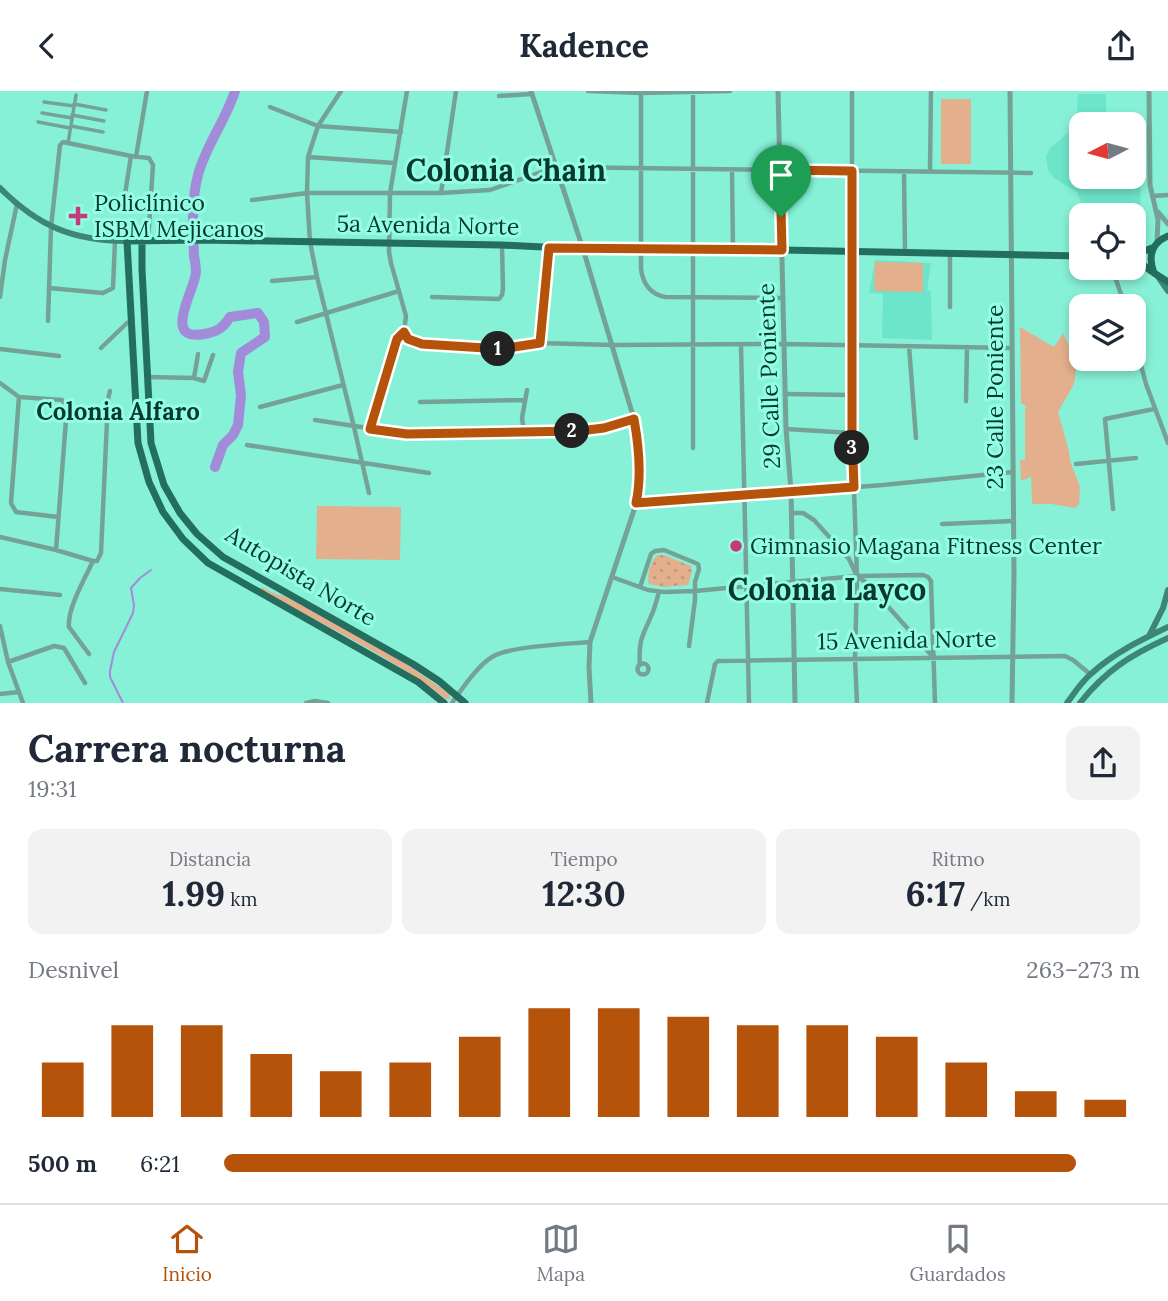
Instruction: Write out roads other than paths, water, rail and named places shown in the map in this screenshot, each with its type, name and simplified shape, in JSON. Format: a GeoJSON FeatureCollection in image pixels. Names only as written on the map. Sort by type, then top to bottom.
{"type":"FeatureCollection","features":[{"type":"Feature","properties":{"kind":"main road","name":"5a Avenida Norte"},"geometry":{"type":"LineString","coordinates":[[0,188],[17,204],[51,227],[83,238],[115,241],[390,243],[583,249],[852,251],[1069,256]]}},
{"type":"Feature","properties":{"kind":"main road"},"geometry":{"type":"LineString","coordinates":[[1146,249],[1168,236]]}},
{"type":"Feature","properties":{"kind":"main road","name":"Autopista Norte"},"geometry":{"type":"LineString","coordinates":[[128,241],[138,443],[149,482],[163,512],[183,539],[208,563],[418,682],[444,702]]}},
{"type":"Feature","properties":{"kind":"main road","name":"Autopista Norte"},"geometry":{"type":"LineString","coordinates":[[145,241],[142,269],[151,443],[164,485],[180,513],[197,534],[223,557],[413,664],[466,702]]}},
{"type":"Feature","properties":{"kind":"main road"},"geometry":{"type":"LineString","coordinates":[[1155,245],[1150,263],[1168,291]]}},
{"type":"Feature","properties":{"kind":"main road"},"geometry":{"type":"LineString","coordinates":[[1146,267],[1168,282]]}},
{"type":"Feature","properties":{"kind":"main road"},"geometry":{"type":"LineString","coordinates":[[236,580],[245,578],[242,568]]}},
{"type":"Feature","properties":{"kind":"main road"},"geometry":{"type":"LineString","coordinates":[[260,592],[256,588],[260,584],[277,592],[284,591]]}},
{"type":"Feature","properties":{"kind":"main road"},"geometry":{"type":"LineString","coordinates":[[1149,636],[1168,594]]}},
{"type":"Feature","properties":{"kind":"main road"},"geometry":{"type":"LineString","coordinates":[[1067,702],[1090,674],[1124,649],[1168,627]]}},
{"type":"Feature","properties":{"kind":"main road"},"geometry":{"type":"LineString","coordinates":[[1080,702],[1101,678],[1133,656],[1168,640]]}},
{"type":"Feature","properties":{"kind":"street"},"geometry":{"type":"LineString","coordinates":[[125,194],[147,91]]}},
{"type":"Feature","properties":{"kind":"street"},"geometry":{"type":"LineString","coordinates":[[341,91],[318,126],[308,157],[310,242],[369,493]]}},
{"type":"Feature","properties":{"kind":"street"},"geometry":{"type":"LineString","coordinates":[[407,91],[390,193],[390,243],[391,263],[403,302],[406,316],[404,332],[408,339],[422,344],[501,349],[540,343],[1012,348]]}},
{"type":"Feature","properties":{"kind":"street"},"geometry":{"type":"LineString","coordinates":[[441,193],[456,91]]}},
{"type":"Feature","properties":{"kind":"street"},"geometry":{"type":"LineString","coordinates":[[588,91],[730,91]]}},
{"type":"Feature","properties":{"kind":"street"},"geometry":{"type":"LineString","coordinates":[[694,91],[694,448]]}},
{"type":"Feature","properties":{"kind":"street","name":"29 Calle Poniente"},"geometry":{"type":"LineString","coordinates":[[778,91],[795,702]]}},
{"type":"Feature","properties":{"kind":"street"},"geometry":{"type":"LineString","coordinates":[[852,91],[852,433],[857,576],[856,702]]}},
{"type":"Feature","properties":{"kind":"street"},"geometry":{"type":"LineString","coordinates":[[930,91],[930,171]]}},
{"type":"Feature","properties":{"kind":"street","name":"23 Calle Poniente"},"geometry":{"type":"LineString","coordinates":[[1010,91],[1013,702]]}},
{"type":"Feature","properties":{"kind":"street"},"geometry":{"type":"LineString","coordinates":[[1149,91],[1150,185],[1159,231],[1155,245]]}},
{"type":"Feature","properties":{"kind":"street"},"geometry":{"type":"LineString","coordinates":[[499,96],[531,92],[583,249],[639,443],[636,503],[590,642],[591,702]]}},
{"type":"Feature","properties":{"kind":"street"},"geometry":{"type":"LineString","coordinates":[[641,92],[641,250],[643,279],[652,292],[662,296],[783,297]]}},
{"type":"Feature","properties":{"kind":"street"},"geometry":{"type":"LineString","coordinates":[[68,143],[76,95]]}},
{"type":"Feature","properties":{"kind":"street"},"geometry":{"type":"LineString","coordinates":[[44,102],[106,110]]}},
{"type":"Feature","properties":{"kind":"street"},"geometry":{"type":"LineString","coordinates":[[270,107],[318,126],[401,132]]}},
{"type":"Feature","properties":{"kind":"street"},"geometry":{"type":"LineString","coordinates":[[42,113],[104,121]]}},
{"type":"Feature","properties":{"kind":"street"},"geometry":{"type":"LineString","coordinates":[[38,122],[103,132]]}},
{"type":"Feature","properties":{"kind":"street"},"geometry":{"type":"LineString","coordinates":[[48,321],[51,227],[58,148],[63,142],[149,158],[153,165],[145,241]]}},
{"type":"Feature","properties":{"kind":"street"},"geometry":{"type":"LineString","coordinates":[[308,157],[394,163]]}},
{"type":"Feature","properties":{"kind":"street"},"geometry":{"type":"LineString","coordinates":[[252,200],[307,193],[441,193],[490,190],[556,167],[1031,173]]}},
{"type":"Feature","properties":{"kind":"street"},"geometry":{"type":"LineString","coordinates":[[732,170],[733,250]]}},
{"type":"Feature","properties":{"kind":"street"},"geometry":{"type":"LineString","coordinates":[[904,172],[905,252]]}},
{"type":"Feature","properties":{"kind":"street"},"geometry":{"type":"LineString","coordinates":[[1152,196],[1168,195]]}},
{"type":"Feature","properties":{"kind":"street"},"geometry":{"type":"LineString","coordinates":[[0,297],[3,259],[17,204]]}},
{"type":"Feature","properties":{"kind":"street"},"geometry":{"type":"LineString","coordinates":[[1156,210],[1168,224]]}},
{"type":"Feature","properties":{"kind":"street"},"geometry":{"type":"LineString","coordinates":[[49,288],[109,292],[113,288],[115,241]]}},
{"type":"Feature","properties":{"kind":"street"},"geometry":{"type":"LineString","coordinates":[[432,297],[499,299],[503,289],[502,245]]}},
{"type":"Feature","properties":{"kind":"street"},"geometry":{"type":"LineString","coordinates":[[540,343],[549,248]]}},
{"type":"Feature","properties":{"kind":"street"},"geometry":{"type":"LineString","coordinates":[[950,253],[950,307]]}},
{"type":"Feature","properties":{"kind":"street"},"geometry":{"type":"LineString","coordinates":[[272,281],[317,277]]}},
{"type":"Feature","properties":{"kind":"street"},"geometry":{"type":"LineString","coordinates":[[297,322],[398,291]]}},
{"type":"Feature","properties":{"kind":"street"},"geometry":{"type":"LineString","coordinates":[[101,348],[127,323],[131,323]]}},
{"type":"Feature","properties":{"kind":"street"},"geometry":{"type":"LineString","coordinates":[[370,429],[397,339],[404,332]]}},
{"type":"Feature","properties":{"kind":"street"},"geometry":{"type":"LineString","coordinates":[[741,345],[749,702]]}},
{"type":"Feature","properties":{"kind":"street"},"geometry":{"type":"LineString","coordinates":[[909,346],[916,438]]}},
{"type":"Feature","properties":{"kind":"street"},"geometry":{"type":"LineString","coordinates":[[966,401],[967,347]]}},
{"type":"Feature","properties":{"kind":"street"},"geometry":{"type":"LineString","coordinates":[[0,349],[59,356]]}},
{"type":"Feature","properties":{"kind":"street"},"geometry":{"type":"LineString","coordinates":[[194,377],[198,354]]}},
{"type":"Feature","properties":{"kind":"street"},"geometry":{"type":"LineString","coordinates":[[148,377],[194,377],[204,381],[213,355]]}},
{"type":"Feature","properties":{"kind":"street"},"geometry":{"type":"LineString","coordinates":[[1143,371],[1154,409],[1168,443]]}},
{"type":"Feature","properties":{"kind":"street"},"geometry":{"type":"LineString","coordinates":[[0,383],[19,397],[62,400],[67,407],[56,550]]}},
{"type":"Feature","properties":{"kind":"street"},"geometry":{"type":"LineString","coordinates":[[260,407],[343,385]]}},
{"type":"Feature","properties":{"kind":"street"},"geometry":{"type":"LineString","coordinates":[[524,432],[522,418],[527,390]]}},
{"type":"Feature","properties":{"kind":"street"},"geometry":{"type":"LineString","coordinates":[[0,537],[97,561],[101,553],[110,391]]}},
{"type":"Feature","properties":{"kind":"street"},"geometry":{"type":"LineString","coordinates":[[785,394],[852,395]]}},
{"type":"Feature","properties":{"kind":"street"},"geometry":{"type":"LineString","coordinates":[[19,397],[11,503],[16,512],[58,517]]}},
{"type":"Feature","properties":{"kind":"street"},"geometry":{"type":"LineString","coordinates":[[420,402],[525,400]]}},
{"type":"Feature","properties":{"kind":"street"},"geometry":{"type":"LineString","coordinates":[[1113,509],[1105,419],[1154,409]]}},
{"type":"Feature","properties":{"kind":"street"},"geometry":{"type":"LineString","coordinates":[[315,420],[407,434],[587,430],[634,419]]}},
{"type":"Feature","properties":{"kind":"street"},"geometry":{"type":"LineString","coordinates":[[786,429],[852,433]]}},
{"type":"Feature","properties":{"kind":"street"},"geometry":{"type":"LineString","coordinates":[[247,445],[429,473]]}},
{"type":"Feature","properties":{"kind":"street"},"geometry":{"type":"LineString","coordinates":[[1076,464],[1136,458]]}},
{"type":"Feature","properties":{"kind":"street"},"geometry":{"type":"LineString","coordinates":[[636,503],[1013,472]]}},
{"type":"Feature","properties":{"kind":"street"},"geometry":{"type":"LineString","coordinates":[[791,513],[803,513],[814,520],[849,559],[857,576],[868,584],[934,658]]}},
{"type":"Feature","properties":{"kind":"street"},"geometry":{"type":"LineString","coordinates":[[942,524],[1013,521]]}},
{"type":"Feature","properties":{"kind":"street"},"geometry":{"type":"LineString","coordinates":[[640,587],[652,553],[661,550],[698,564],[689,646]]}},
{"type":"Feature","properties":{"kind":"street"},"geometry":{"type":"LineString","coordinates":[[89,654],[68,623],[72,607],[93,561]]}},
{"type":"Feature","properties":{"kind":"street"},"geometry":{"type":"LineString","coordinates":[[612,577],[659,592],[857,576],[923,575],[931,581],[935,702]]}},
{"type":"Feature","properties":{"kind":"street"},"geometry":{"type":"LineString","coordinates":[[0,589],[60,595]]}},
{"type":"Feature","properties":{"kind":"street"},"geometry":{"type":"LineString","coordinates":[[640,665],[641,637],[652,616],[659,592]]}},
{"type":"Feature","properties":{"kind":"street"},"geometry":{"type":"LineString","coordinates":[[0,626],[8,662],[23,702]]}},
{"type":"Feature","properties":{"kind":"street"},"geometry":{"type":"LineString","coordinates":[[452,702],[484,664],[497,654],[590,642]]}},
{"type":"Feature","properties":{"kind":"street"},"geometry":{"type":"LineString","coordinates":[[8,662],[54,646],[64,648],[85,683]]}},
{"type":"Feature","properties":{"kind":"street","name":"15 Avenida Norte"},"geometry":{"type":"LineString","coordinates":[[707,702],[715,664],[718,661],[1065,656],[1090,674]]}},
{"type":"Feature","properties":{"kind":"street"},"geometry":{"type":"LineString","coordinates":[[0,694],[19,692]]}},
{"type":"Feature","properties":{"kind":"street"},"geometry":{"type":"LineString","coordinates":[[306,702],[328,702]]}},
{"type":"Feature","properties":{"kind":"waterway"},"geometry":{"type":"LineString","coordinates":[[215,467],[223,445],[238,425],[241,395],[238,372],[241,353],[265,337],[264,322],[258,313],[230,317],[219,329],[204,334],[191,334],[184,330],[182,323],[196,272],[193,215],[198,175],[235,91]]}},
{"type":"Feature","properties":{"kind":"waterway"},"geometry":{"type":"LineString","coordinates":[[123,703],[110,677],[110,671],[114,652],[133,613],[131,588],[151,570]]}},
{"type":"Feature","properties":{"kind":"place","name":"Policlínico ISBM Mejicanos"},"geometry":{"type":"Point","coordinates":[78,216]}},
{"type":"Feature","properties":{"kind":"place","name":"Gimnasio Magana Fitness Center"},"geometry":{"type":"Point","coordinates":[736,546]}},
{"type":"Feature","properties":{"kind":"district","name":"Colonia Chain"},"geometry":{"type":"Point","coordinates":[506,171]}},
{"type":"Feature","properties":{"kind":"district","name":"Colonia Alfaro"},"geometry":{"type":"Point","coordinates":[118,412]}},
{"type":"Feature","properties":{"kind":"district","name":"Colonia Layco"},"geometry":{"type":"Point","coordinates":[827,590]}}]}
